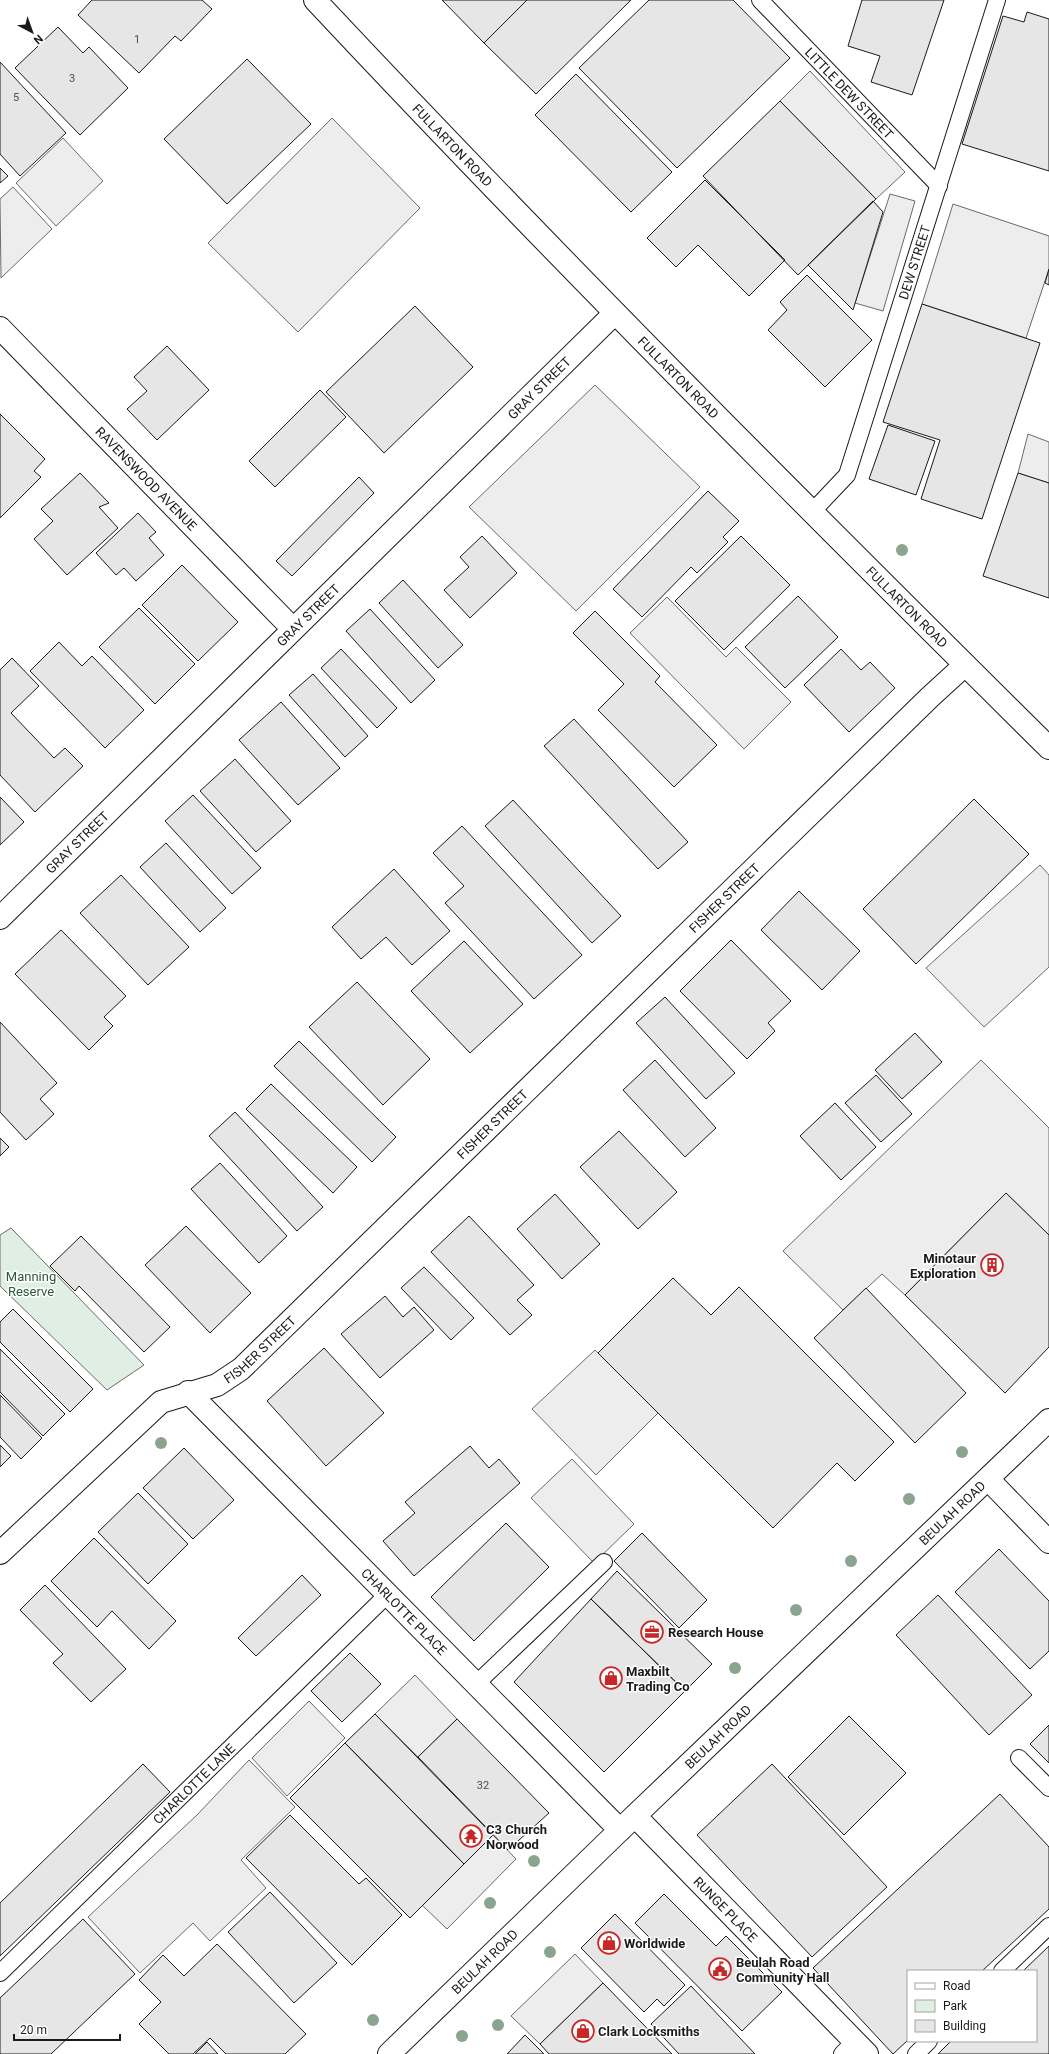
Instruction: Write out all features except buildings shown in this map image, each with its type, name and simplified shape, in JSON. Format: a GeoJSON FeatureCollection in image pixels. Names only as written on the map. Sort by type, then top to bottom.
{"type":"FeatureCollection","features":[{"type":"Feature","properties":{"kind":"street","name":"FULLARTON ROAD"},"geometry":{"type":"LineString","coordinates":[[315,0],[455,149],[615,313],[1049,748]]}},
{"type":"Feature","properties":{"kind":"street","name":"GRAY STREET"},"geometry":{"type":"LineString","coordinates":[[0,918],[615,313]]}},
{"type":"Feature","properties":{"kind":"street","name":"RAVENSWOOD AVENUE"},"geometry":{"type":"LineString","coordinates":[[0,328],[293,629]]}},
{"type":"Feature","properties":{"kind":"street","name":"FISHER STREET"},"geometry":{"type":"LineString","coordinates":[[0,1553],[161,1402],[188,1392],[217,1385],[241,1369],[930,697],[965,665]]}},
{"type":"Feature","properties":{"kind":"street","name":"CHARLOTTE PLACE"},"geometry":{"type":"LineString","coordinates":[[188,1392],[476,1684],[628,1823]]}},
{"type":"Feature","properties":{"kind":"street","name":"BEULAH ROAD"},"geometry":{"type":"LineString","coordinates":[[389,2054],[1049,1420]]}},
{"type":"Feature","properties":{"kind":"street"},"geometry":{"type":"LineString","coordinates":[[988,1479],[1049,1542]]}},
{"type":"Feature","properties":{"kind":"street","name":"RUNGE PLACE"},"geometry":{"type":"LineString","coordinates":[[628,1823],[854,2050]]}},
{"type":"Feature","properties":{"kind":"lane","name":"LITTLE DEW STREET"},"geometry":{"type":"LineString","coordinates":[[760,0],[939,186]]}},
{"type":"Feature","properties":{"kind":"lane","name":"DEW STREET"},"geometry":{"type":"LineString","coordinates":[[812,512],[847,475],[997,0]]}},
{"type":"Feature","properties":{"kind":"lane"},"geometry":{"type":"LineString","coordinates":[[476,1684],[604,1562]]}},
{"type":"Feature","properties":{"kind":"lane","name":"CHARLOTTE LANE"},"geometry":{"type":"LineString","coordinates":[[0,1973],[387,1595]]}},
{"type":"Feature","properties":{"kind":"lane"},"geometry":{"type":"LineString","coordinates":[[1020,1758],[1049,1788]]}},
{"type":"Feature","properties":{"kind":"lane"},"geometry":{"type":"LineString","coordinates":[[1003,1970],[1049,1926]]}},
{"type":"Feature","properties":{"kind":"lane"},"geometry":{"type":"LineString","coordinates":[[916,2054],[928,2042]]}},
{"type":"Feature","properties":{"kind":"green space","name":"Manning Reserve"},"geometry":{"type":"Polygon","coordinates":[[[11,1228],[144,1365],[107,1390],[0,1286],[0,1235],[11,1228]]]}},
{"type":"Feature","properties":{"kind":"shaded area"},"geometry":{"type":"Polygon","coordinates":[[[810,71],[905,172],[876,199],[780,101],[810,71]]]}},
{"type":"Feature","properties":{"kind":"shaded area"},"geometry":{"type":"Polygon","coordinates":[[[332,118],[420,208],[298,332],[208,243],[332,118]]]}},
{"type":"Feature","properties":{"kind":"shaded area"},"geometry":{"type":"Polygon","coordinates":[[[63,138],[103,181],[56,226],[16,183],[63,138]]]}},
{"type":"Feature","properties":{"kind":"shaded area"},"geometry":{"type":"Polygon","coordinates":[[[13,187],[52,229],[1,278],[0,199],[13,187]]]}},
{"type":"Feature","properties":{"kind":"shaded area"},"geometry":{"type":"Polygon","coordinates":[[[890,194],[915,201],[883,311],[855,303],[890,194]]]}},
{"type":"Feature","properties":{"kind":"shaded area"},"geometry":{"type":"Polygon","coordinates":[[[953,204],[1049,236],[1049,269],[1026,338],[922,304],[953,204]]]}},
{"type":"Feature","properties":{"kind":"shaded area"},"geometry":{"type":"Polygon","coordinates":[[[595,385],[700,487],[576,611],[469,507],[595,385]]]}},
{"type":"Feature","properties":{"kind":"shaded area"},"geometry":{"type":"Polygon","coordinates":[[[1028,434],[1049,442],[1049,483],[1018,473],[1028,434]]]}},
{"type":"Feature","properties":{"kind":"shaded area"},"geometry":{"type":"Polygon","coordinates":[[[667,597],[726,657],[736,647],[791,702],[744,749],[630,633],[667,597]]]}},
{"type":"Feature","properties":{"kind":"shaded area"},"geometry":{"type":"Polygon","coordinates":[[[1040,865],[1049,875],[1049,967],[984,1027],[926,968],[1040,865]]]}},
{"type":"Feature","properties":{"kind":"shaded area"},"geometry":{"type":"Polygon","coordinates":[[[981,1060],[1049,1128],[1049,1235],[1006,1193],[905,1295],[882,1274],[843,1310],[783,1251],[981,1060]]]}},
{"type":"Feature","properties":{"kind":"shaded area"},"geometry":{"type":"Polygon","coordinates":[[[595,1350],[658,1413],[596,1475],[532,1409],[595,1350]]]}},
{"type":"Feature","properties":{"kind":"shaded area"},"geometry":{"type":"Polygon","coordinates":[[[572,1459],[634,1524],[594,1563],[531,1498],[572,1459]]]}},
{"type":"Feature","properties":{"kind":"shaded area"},"geometry":{"type":"Polygon","coordinates":[[[415,1675],[457,1719],[418,1757],[375,1714],[415,1675]]]}},
{"type":"Feature","properties":{"kind":"shaded area"},"geometry":{"type":"Polygon","coordinates":[[[309,1701],[345,1738],[287,1796],[252,1758],[309,1701]]]}},
{"type":"Feature","properties":{"kind":"shaded area"},"geometry":{"type":"Polygon","coordinates":[[[249,1760],[295,1807],[241,1860],[266,1888],[210,1941],[193,1923],[140,1973],[88,1917],[197,1815],[249,1760]]]}},
{"type":"Feature","properties":{"kind":"shaded area"},"geometry":{"type":"Polygon","coordinates":[[[493,1835],[516,1859],[447,1929],[422,1905],[493,1835]]]}},
{"type":"Feature","properties":{"kind":"shaded area"},"geometry":{"type":"Polygon","coordinates":[[[575,1954],[603,1983],[540,2044],[511,2016],[575,1954]]]}},
{"type":"Feature","properties":{"kind":"place","name":"Minotaur Exploration"},"geometry":{"type":"Point","coordinates":[992,1265]}},
{"type":"Feature","properties":{"kind":"place","name":"Research House"},"geometry":{"type":"Point","coordinates":[652,1632]}},
{"type":"Feature","properties":{"kind":"place","name":"Maxbilt Trading Co"},"geometry":{"type":"Point","coordinates":[611,1678]}},
{"type":"Feature","properties":{"kind":"place","name":"C3 Church Norwood"},"geometry":{"type":"Point","coordinates":[471,1836]}},
{"type":"Feature","properties":{"kind":"place","name":"Worldwide"},"geometry":{"type":"Point","coordinates":[609,1943]}},
{"type":"Feature","properties":{"kind":"place","name":"Beulah Road Community Hall"},"geometry":{"type":"Point","coordinates":[720,1969]}},
{"type":"Feature","properties":{"kind":"place","name":"Clark Locksmiths"},"geometry":{"type":"Point","coordinates":[583,2031]}}]}
